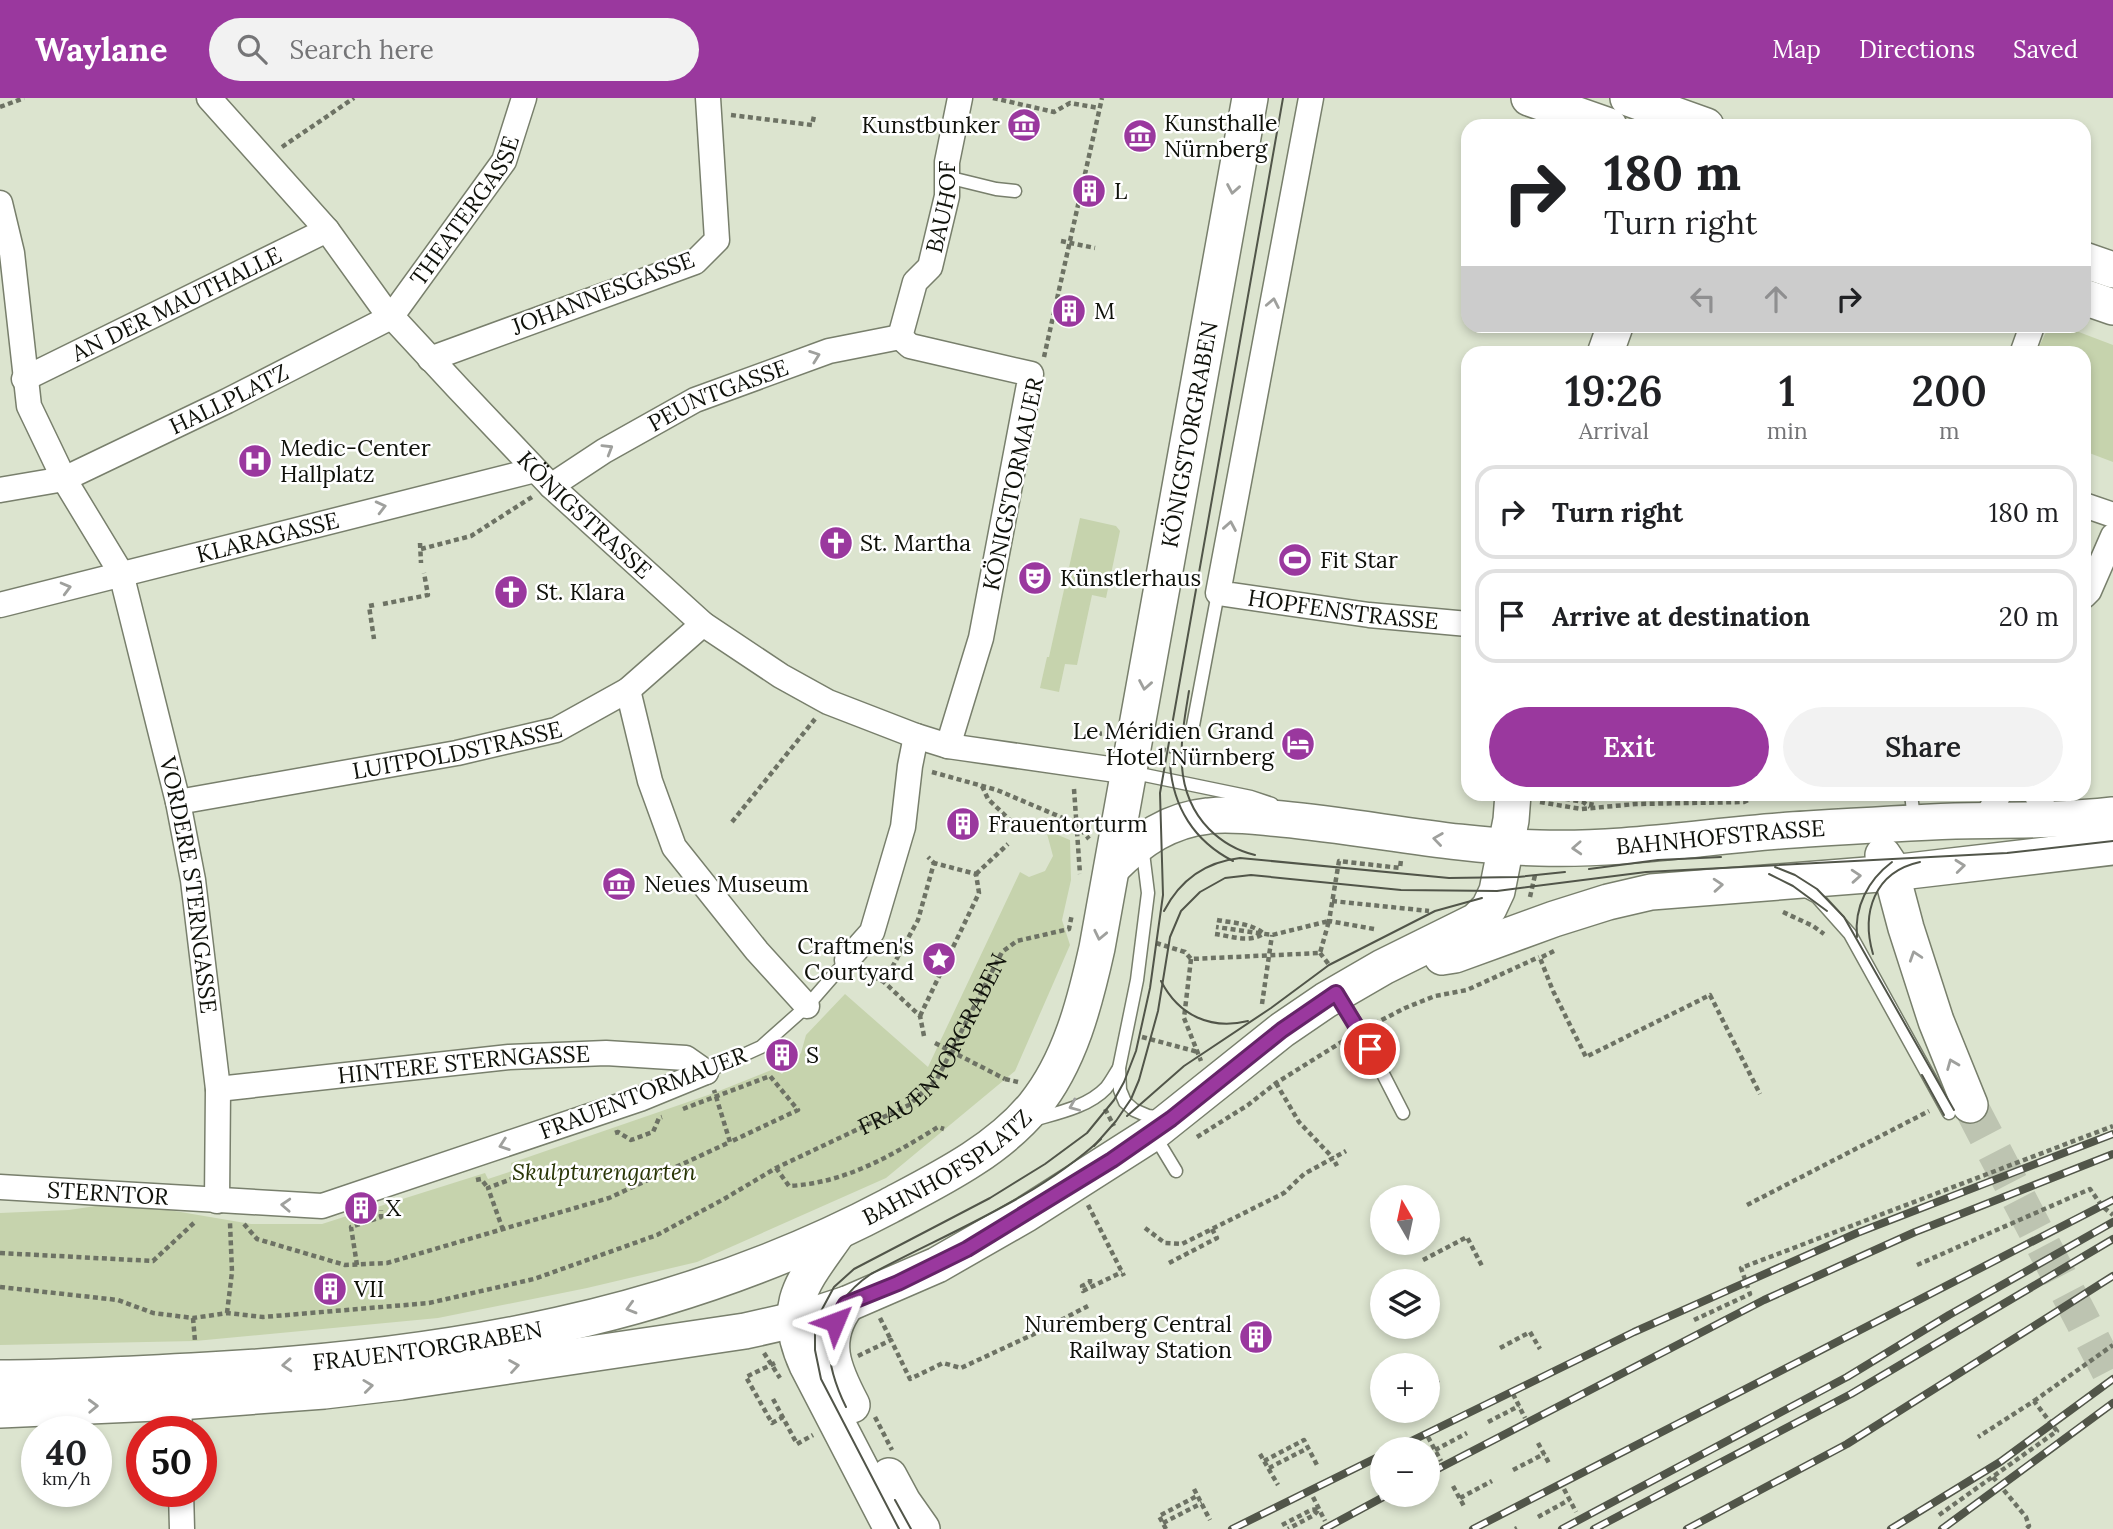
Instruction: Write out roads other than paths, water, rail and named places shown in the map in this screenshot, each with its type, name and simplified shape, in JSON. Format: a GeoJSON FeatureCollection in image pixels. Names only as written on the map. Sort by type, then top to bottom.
{"type":"FeatureCollection","features":[{"type":"Feature","properties":{"kind":"main road","name":"KÖNIGSTORGRABEN"},"geometry":{"type":"LineString","coordinates":[[1129,778],[1250,98]]}},
{"type":"Feature","properties":{"kind":"main road"},"geometry":{"type":"LineString","coordinates":[[1529,98],[1589,119]]}},
{"type":"Feature","properties":{"kind":"main road"},"geometry":{"type":"LineString","coordinates":[[1628,98],[1693,117]]}},
{"type":"Feature","properties":{"kind":"main road"},"geometry":{"type":"LineString","coordinates":[[2091,262],[2113,270]]}},
{"type":"Feature","properties":{"kind":"main road"},"geometry":{"type":"LineString","coordinates":[[2091,299],[2113,307]]}},
{"type":"Feature","properties":{"kind":"main road","name":"BAHNHOFSPLATZ"},"geometry":{"type":"LineString","coordinates":[[892,1529],[797,1339],[796,1301],[800,1287],[838,1232],[971,1159],[1016,1125],[1051,1082],[1070,1039],[1094,962],[1129,778]]}},
{"type":"Feature","properties":{"kind":"main road"},"geometry":{"type":"LineString","coordinates":[[922,1529],[897,1491],[836,1370],[831,1335],[846,1304],[898,1283],[967,1249],[1171,1131],[1335,982],[1383,967],[1464,928],[1486,912],[1497,891],[1506,847],[1523,801]]}},
{"type":"Feature","properties":{"kind":"main road","name":"BAHNHOFSTRASSE"},"geometry":{"type":"LineString","coordinates":[[1113,867],[1139,830],[1211,815],[1329,824],[1506,847],[1569,848],[1855,826],[1913,809],[2043,807],[2113,814]]}},
{"type":"Feature","properties":{"kind":"main road"},"geometry":{"type":"LineString","coordinates":[[1855,826],[1880,850],[1889,864],[1960,1109]]}},
{"type":"Feature","properties":{"kind":"main road","name":"BAHNHOFSTRASSE"},"geometry":{"type":"LineString","coordinates":[[1383,967],[1455,955],[1496,939],[1536,944],[1608,902],[1644,893],[1892,873],[2113,847]]}},
{"type":"Feature","properties":{"kind":"main road","name":"FRAUENTORGRABEN"},"geometry":{"type":"LineString","coordinates":[[1,1384],[309,1364],[467,1343],[616,1312],[686,1292],[783,1256],[838,1232]]}},
{"type":"Feature","properties":{"kind":"main road"},"geometry":{"type":"LineString","coordinates":[[686,1292],[706,1298],[715,1312],[713,1324],[696,1339]]}},
{"type":"Feature","properties":{"kind":"main road","name":"FRAUENTORGRABEN"},"geometry":{"type":"LineString","coordinates":[[186,1416],[324,1391],[412,1381],[696,1339],[795,1320],[846,1304]]}},
{"type":"Feature","properties":{"kind":"main road","name":"FRAUENTORGRABEN"},"geometry":{"type":"LineString","coordinates":[[1,1384],[38,1408],[164,1416]]}},
{"type":"Feature","properties":{"kind":"street","name":"KÖNIGSTRASSE"},"geometry":{"type":"LineString","coordinates":[[209,98],[327,230],[391,317],[430,359],[543,478],[703,624],[780,676],[828,702],[916,736],[948,746],[1072,764],[1129,778]]}},
{"type":"Feature","properties":{"kind":"street","name":"THEATERGASSE"},"geometry":{"type":"LineString","coordinates":[[391,317],[504,162],[524,98]]}},
{"type":"Feature","properties":{"kind":"street","name":"BAUHOF"},"geometry":{"type":"LineString","coordinates":[[900,337],[915,282],[930,267],[947,196],[947,162],[960,98]]}},
{"type":"Feature","properties":{"kind":"street"},"geometry":{"type":"LineString","coordinates":[[1218,593],[1311,98]]}},
{"type":"Feature","properties":{"kind":"street","name":"JOHANNESGASSE"},"geometry":{"type":"LineString","coordinates":[[430,359],[695,262],[717,240],[709,105]]}},
{"type":"Feature","properties":{"kind":"street"},"geometry":{"type":"LineString","coordinates":[[0,203],[12,253],[29,406],[64,479],[121,573]]}},
{"type":"Feature","properties":{"kind":"street","name":"AN DER MAUTHALLE"},"geometry":{"type":"LineString","coordinates":[[24,379],[327,230]]}},
{"type":"Feature","properties":{"kind":"street","name":"HALLPLATZ"},"geometry":{"type":"LineString","coordinates":[[0,490],[64,479],[228,401],[391,317]]}},
{"type":"Feature","properties":{"kind":"street","name":"KÖNIGSTORMAUER"},"geometry":{"type":"LineString","coordinates":[[900,337],[910,346],[1031,374],[981,638],[948,746]]}},
{"type":"Feature","properties":{"kind":"street","name":"PEUNTGASSE"},"geometry":{"type":"LineString","coordinates":[[543,478],[604,451],[695,400],[829,351],[900,337]]}},
{"type":"Feature","properties":{"kind":"street","name":"KLARAGASSE"},"geometry":{"type":"LineString","coordinates":[[0,605],[121,573],[543,478]]}},
{"type":"Feature","properties":{"kind":"street"},"geometry":{"type":"LineString","coordinates":[[2091,507],[2113,515]]}},
{"type":"Feature","properties":{"kind":"street"},"geometry":{"type":"LineString","coordinates":[[2091,589],[2113,536]]}},
{"type":"Feature","properties":{"kind":"street","name":"VORDERE STERNGASSE"},"geometry":{"type":"LineString","coordinates":[[121,573],[178,802],[193,880],[218,1089],[217,1202]]}},
{"type":"Feature","properties":{"kind":"street","name":"HOPFENSTRASSE"},"geometry":{"type":"LineString","coordinates":[[1218,593],[1369,615],[1461,623]]}},
{"type":"Feature","properties":{"kind":"street","name":"LUITPOLDSTRASSE"},"geometry":{"type":"LineString","coordinates":[[178,802],[457,752],[556,730],[628,690],[703,624]]}},
{"type":"Feature","properties":{"kind":"street"},"geometry":{"type":"LineString","coordinates":[[628,690],[650,780],[674,847],[757,951],[807,1006]]}},
{"type":"Feature","properties":{"kind":"street","name":"FRAUENTORMAUER"},"geometry":{"type":"LineString","coordinates":[[847,960],[872,932],[903,828],[916,736]]}},
{"type":"Feature","properties":{"kind":"street","name":"HINTERE STERNGASSE"},"geometry":{"type":"LineString","coordinates":[[218,1089],[509,1057],[606,1053],[686,1058],[706,1072]]}},
{"type":"Feature","properties":{"kind":"street","name":"FRAUENTORMAUER"},"geometry":{"type":"LineString","coordinates":[[217,1202],[322,1206],[640,1098],[706,1072]]}},
{"type":"Feature","properties":{"kind":"street","name":"STERNTOR"},"geometry":{"type":"LineString","coordinates":[[0,1187],[217,1202]]}},
{"type":"Feature","properties":{"kind":"street"},"geometry":{"type":"LineString","coordinates":[[181,1507],[182,1529]]}},
{"type":"Feature","properties":{"kind":"lane"},"geometry":{"type":"LineString","coordinates":[[947,177],[1015,191]]}},
{"type":"Feature","properties":{"kind":"lane"},"geometry":{"type":"LineString","coordinates":[[1192,731],[1218,593]]}},
{"type":"Feature","properties":{"kind":"lane"},"geometry":{"type":"LineString","coordinates":[[1129,778],[1148,893],[1144,939],[1119,1068],[1120,1090],[1128,1104],[1171,1131],[1176,1171]]}},
{"type":"Feature","properties":{"kind":"lane","name":"BAHNHOFSTRASSE"},"geometry":{"type":"LineString","coordinates":[[1129,778],[1251,797],[1329,824]]}},
{"type":"Feature","properties":{"kind":"lane"},"geometry":{"type":"LineString","coordinates":[[1771,881],[1797,887],[1817,897],[1850,934],[1960,1109]]}},
{"type":"Feature","properties":{"kind":"lane","name":"FRAUENTORMAUER"},"geometry":{"type":"LineString","coordinates":[[706,1072],[761,1047],[807,1006],[847,960]]}},
{"type":"Feature","properties":{"kind":"lane"},"geometry":{"type":"LineString","coordinates":[[1335,982],[1404,1112]]}},
{"type":"Feature","properties":{"kind":"lane"},"geometry":{"type":"LineString","coordinates":[[1016,1125],[1070,1109],[1097,1095],[1108,1086],[1119,1068]]}},
{"type":"Feature","properties":{"kind":"tunnel"},"geometry":{"type":"LineString","coordinates":[[1970,1105],[2113,1379]]}},
{"type":"Feature","properties":{"kind":"tram line"},"geometry":{"type":"LineString","coordinates":[[899,1529],[821,1379],[815,1350],[815,1332],[820,1313],[834,1287],[854,1269],[990,1198],[1045,1164],[1087,1133],[1114,1100],[1136,1051],[1150,988],[1163,895],[1160,793],[1283,98]]}},
{"type":"Feature","properties":{"kind":"tram line"},"geometry":{"type":"LineString","coordinates":[[1189,691],[1182,745],[1184,781],[1189,798],[1209,829],[1236,848],[1255,855]]}},
{"type":"Feature","properties":{"kind":"tram line"},"geometry":{"type":"LineString","coordinates":[[1170,764],[1176,794],[1188,821],[1207,843],[1233,861]]}},
{"type":"Feature","properties":{"kind":"tram line"},"geometry":{"type":"LineString","coordinates":[[1094,1146],[1116,1121],[1131,1099],[1139,1080],[1158,1011],[1170,937],[1181,911],[1200,892],[1225,878],[1251,875],[1401,890],[1497,891],[1646,872],[2007,853],[2113,841]]}},
{"type":"Feature","properties":{"kind":"tram line"},"geometry":{"type":"LineString","coordinates":[[1589,869],[1658,860],[1721,857]]}},
{"type":"Feature","properties":{"kind":"tram line"},"geometry":{"type":"LineString","coordinates":[[1164,911],[1178,890],[1195,874],[1227,860],[1240,858],[1449,878],[1518,877],[1565,872]]}},
{"type":"Feature","properties":{"kind":"tram line"},"geometry":{"type":"LineString","coordinates":[[1857,937],[1858,915],[1864,895],[1876,877],[1892,862]]}},
{"type":"Feature","properties":{"kind":"tram line"},"geometry":{"type":"LineString","coordinates":[[1873,954],[1869,924],[1875,896],[1892,875],[1904,867],[1920,862]]}},
{"type":"Feature","properties":{"kind":"tram line"},"geometry":{"type":"LineString","coordinates":[[1775,867],[1795,875],[1817,889],[1844,917],[1954,1110]]}},
{"type":"Feature","properties":{"kind":"tram line"},"geometry":{"type":"LineString","coordinates":[[1769,874],[1793,886],[1827,911]]}},
{"type":"Feature","properties":{"kind":"tram line"},"geometry":{"type":"LineString","coordinates":[[1127,1116],[1184,1066],[1271,1008],[1329,965],[1435,911],[1482,898]]}},
{"type":"Feature","properties":{"kind":"tram line"},"geometry":{"type":"LineString","coordinates":[[1161,981],[1177,1003],[1197,1018],[1221,1023],[1248,1021]]}},
{"type":"Feature","properties":{"kind":"tram line"},"geometry":{"type":"LineString","coordinates":[[1922,1075],[1944,1115]]}},
{"type":"Feature","properties":{"kind":"tram line"},"geometry":{"type":"LineString","coordinates":[[846,1407],[832,1370],[830,1334],[842,1302],[854,1288],[871,1274],[1020,1197],[1076,1160],[1101,1139]]}},
{"type":"Feature","properties":{"kind":"tram line"},"geometry":{"type":"LineString","coordinates":[[895,1500],[911,1529]]}},
{"type":"Feature","properties":{"kind":"railway"},"geometry":{"type":"LineString","coordinates":[[1420,1437],[1634,1332],[1857,1233],[2113,1134]]}},
{"type":"Feature","properties":{"kind":"railway"},"geometry":{"type":"LineString","coordinates":[[1440,1468],[1764,1300],[1915,1232],[2113,1154]]}},
{"type":"Feature","properties":{"kind":"railway"},"geometry":{"type":"LineString","coordinates":[[1473,1529],[2113,1200]]}},
{"type":"Feature","properties":{"kind":"railway"},"geometry":{"type":"LineString","coordinates":[[1562,1529],[1847,1377],[1949,1315],[2113,1222]]}},
{"type":"Feature","properties":{"kind":"railway"},"geometry":{"type":"LineString","coordinates":[[1594,1529],[1851,1394],[2113,1239]]}},
{"type":"Feature","properties":{"kind":"railway"},"geometry":{"type":"LineString","coordinates":[[1687,1529],[1847,1444],[2113,1276]]}},
{"type":"Feature","properties":{"kind":"railway"},"geometry":{"type":"LineString","coordinates":[[1891,1529],[2000,1462],[2113,1379]]}},
{"type":"Feature","properties":{"kind":"railway"},"geometry":{"type":"LineString","coordinates":[[1942,1529],[2113,1403]]}},
{"type":"Feature","properties":{"kind":"railway"},"geometry":{"type":"LineString","coordinates":[[1232,1529],[1370,1461]]}},
{"type":"Feature","properties":{"kind":"railway"},"geometry":{"type":"LineString","coordinates":[[1324,1529],[1370,1504]]}},
{"type":"Feature","properties":{"kind":"place","name":"Kunstbunker"},"geometry":{"type":"Point","coordinates":[1024,125]}},
{"type":"Feature","properties":{"kind":"place","name":"Kunsthalle Nürnberg"},"geometry":{"type":"Point","coordinates":[1140,136]}},
{"type":"Feature","properties":{"kind":"place","name":"L"},"geometry":{"type":"Point","coordinates":[1089,191]}},
{"type":"Feature","properties":{"kind":"place","name":"M"},"geometry":{"type":"Point","coordinates":[1069,311]}},
{"type":"Feature","properties":{"kind":"place","name":"Medic-Center Hallplatz"},"geometry":{"type":"Point","coordinates":[255,461]}},
{"type":"Feature","properties":{"kind":"place","name":"St. Martha"},"geometry":{"type":"Point","coordinates":[836,543]}},
{"type":"Feature","properties":{"kind":"place","name":"Fit Star"},"geometry":{"type":"Point","coordinates":[1295,560]}},
{"type":"Feature","properties":{"kind":"place","name":"Künstlerhaus"},"geometry":{"type":"Point","coordinates":[1035,578]}},
{"type":"Feature","properties":{"kind":"place","name":"St. Klara"},"geometry":{"type":"Point","coordinates":[511,592]}},
{"type":"Feature","properties":{"kind":"place","name":"Le Méridien Grand Hotel Nürnberg"},"geometry":{"type":"Point","coordinates":[1298,744]}},
{"type":"Feature","properties":{"kind":"place","name":"Frauentorturm"},"geometry":{"type":"Point","coordinates":[963,824]}},
{"type":"Feature","properties":{"kind":"place","name":"Neues Museum"},"geometry":{"type":"Point","coordinates":[619,884]}},
{"type":"Feature","properties":{"kind":"place","name":"Craftmen's Courtyard"},"geometry":{"type":"Point","coordinates":[939,959]}},
{"type":"Feature","properties":{"kind":"place","name":"S"},"geometry":{"type":"Point","coordinates":[782,1055]}},
{"type":"Feature","properties":{"kind":"place","name":"X"},"geometry":{"type":"Point","coordinates":[361,1208]}},
{"type":"Feature","properties":{"kind":"place","name":"VII"},"geometry":{"type":"Point","coordinates":[330,1289]}},
{"type":"Feature","properties":{"kind":"place","name":"Nuremberg Central Railway Station"},"geometry":{"type":"Point","coordinates":[1256,1337]}},
{"type":"Feature","properties":{"kind":"park label","name":"Skulpturengarten"},"geometry":{"type":"Point","coordinates":[604,1172]}}]}
